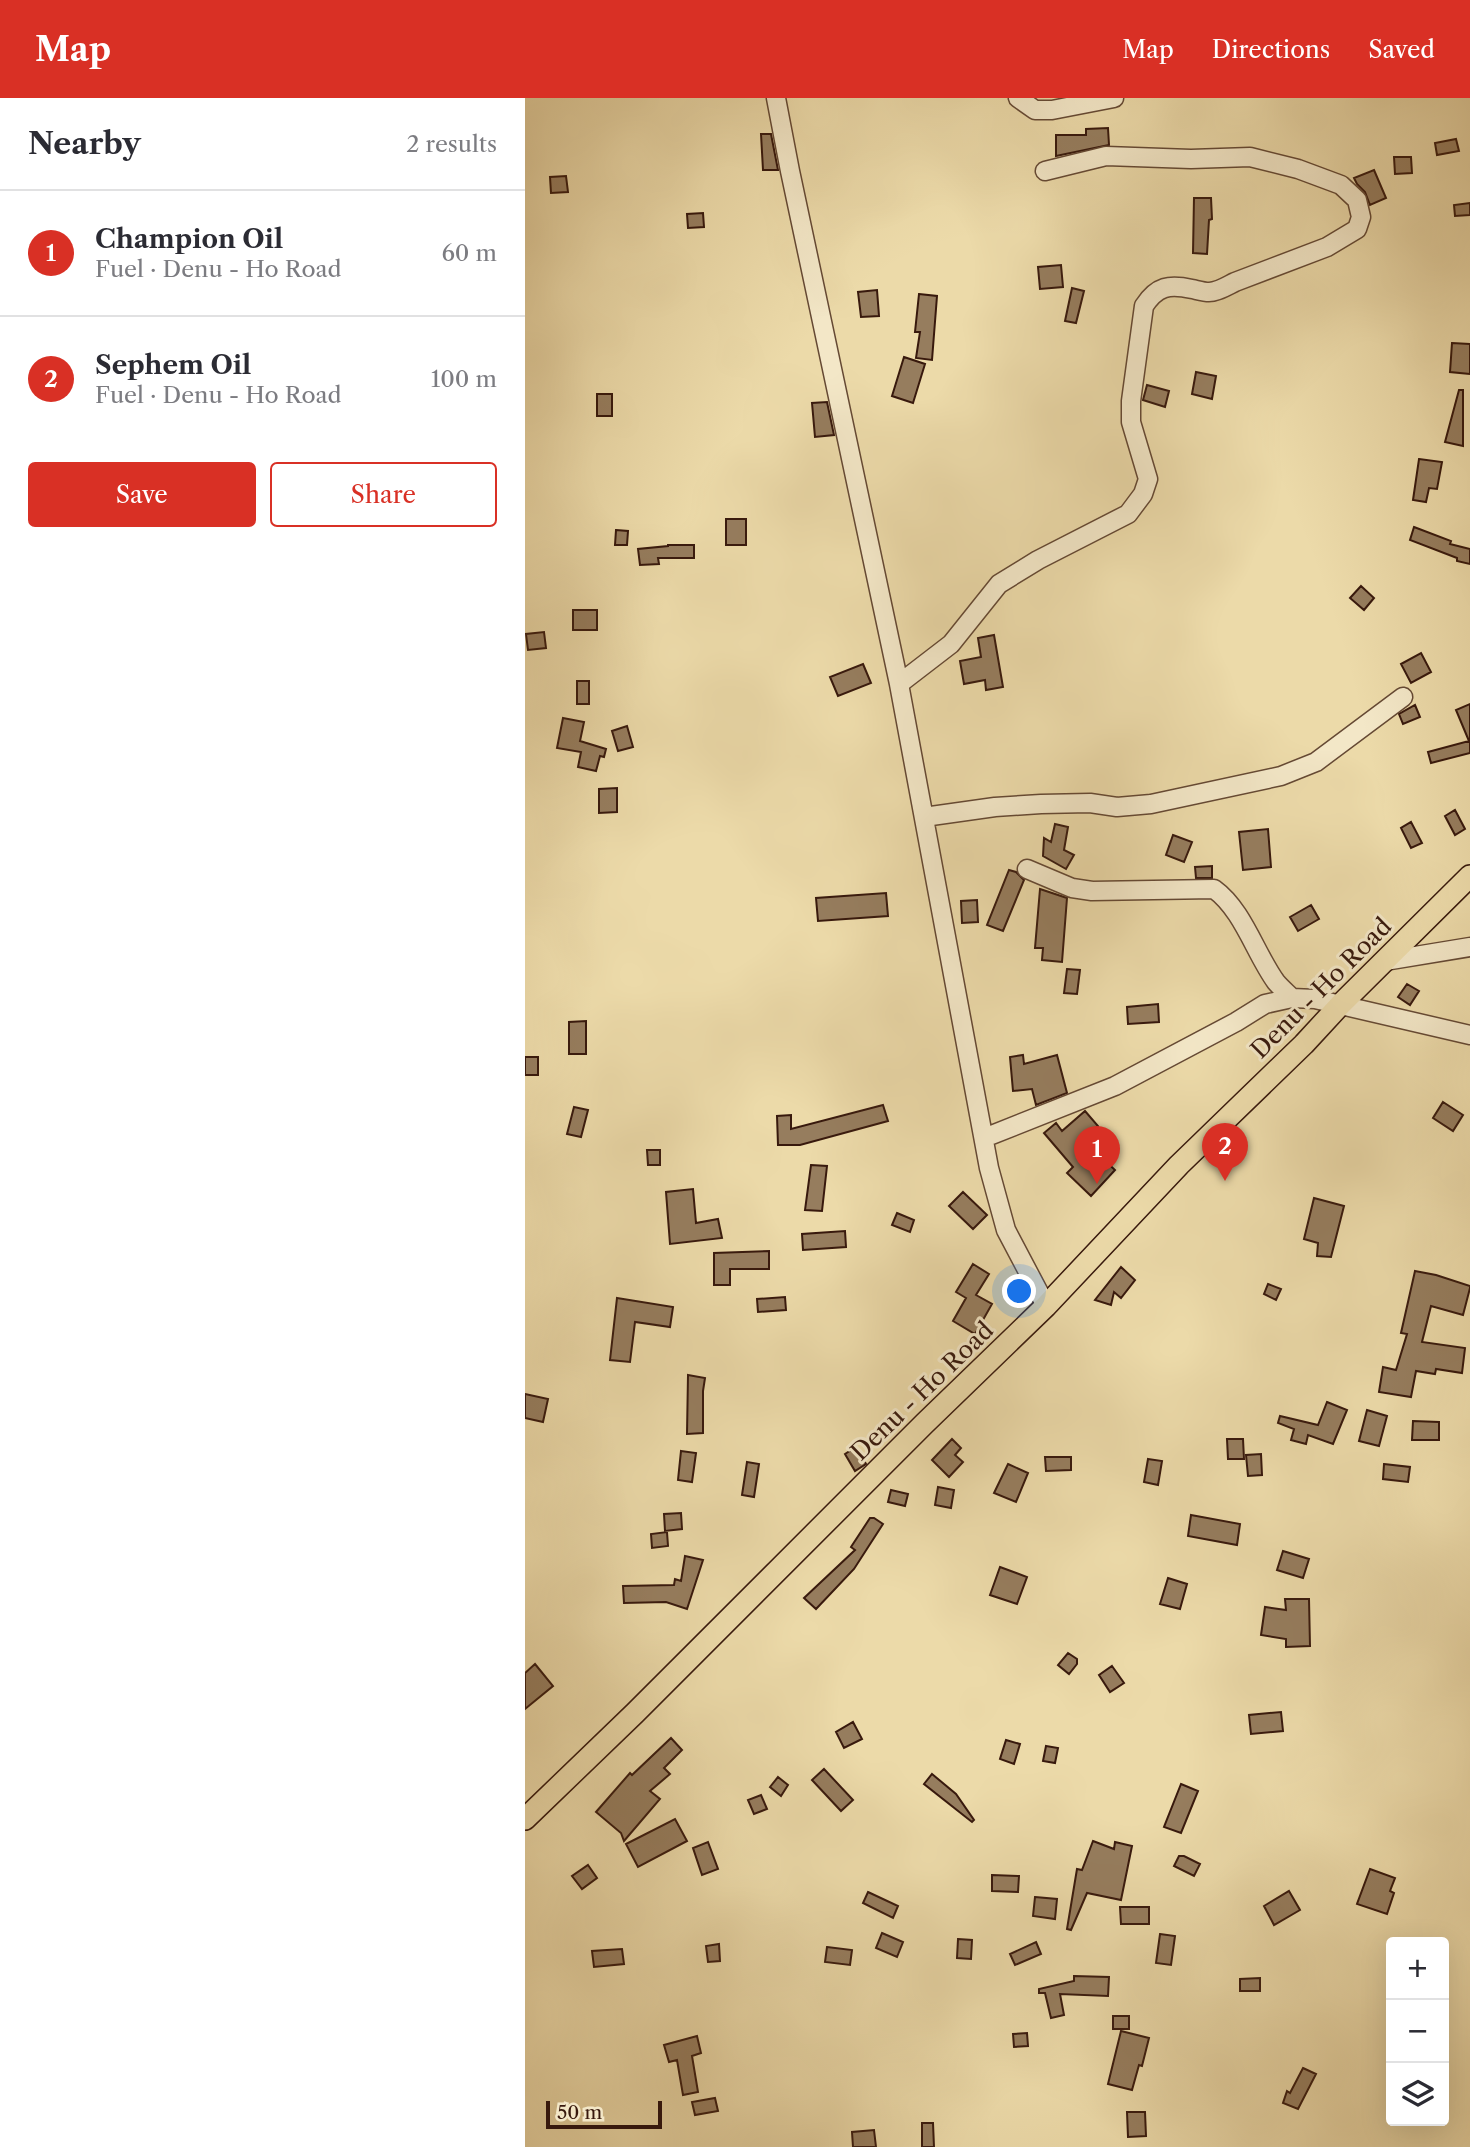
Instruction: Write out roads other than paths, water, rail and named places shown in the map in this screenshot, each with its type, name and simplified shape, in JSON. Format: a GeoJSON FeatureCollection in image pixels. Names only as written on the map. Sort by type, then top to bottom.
{"type":"FeatureCollection","features":[{"type":"Feature","properties":{"kind":"main road","name":"Denu - Ho Road"},"geometry":{"type":"LineString","coordinates":[[525,1819],[1046,1306],[1179,1166],[1470,876]]}},
{"type":"Feature","properties":{"kind":"street"},"geometry":{"type":"LineString","coordinates":[[776,98],[899,684],[989,1168],[1006,1230],[1046,1306]]}},
{"type":"Feature","properties":{"kind":"street"},"geometry":{"type":"LineString","coordinates":[[1018,98],[1035,110],[1052,110],[1114,98]]}},
{"type":"Feature","properties":{"kind":"street"},"geometry":{"type":"LineString","coordinates":[[899,684],[951,644],[999,584],[1038,560],[1128,514],[1143,494],[1148,479],[1131,422],[1131,401],[1144,306],[1152,293],[1166,288],[1184,287],[1209,292],[1224,288],[1327,247],[1357,229],[1361,217],[1357,200],[1341,185],[1298,169],[1250,157],[1191,159],[1106,156],[1045,171]]}},
{"type":"Feature","properties":{"kind":"street"},"geometry":{"type":"LineString","coordinates":[[924,817],[1041,804],[1090,803],[1117,807],[1151,804],[1281,776],[1316,762],[1403,697]]}},
{"type":"Feature","properties":{"kind":"street"},"geometry":{"type":"LineString","coordinates":[[1027,869],[1072,888],[1092,891],[1214,888],[1235,912],[1278,984],[1292,998]]}},
{"type":"Feature","properties":{"kind":"street"},"geometry":{"type":"LineString","coordinates":[[1385,961],[1470,947]]}},
{"type":"Feature","properties":{"kind":"street"},"geometry":{"type":"LineString","coordinates":[[984,1138],[1115,1086],[1265,1004],[1292,998],[1315,999],[1470,1035]]}},
{"type":"Feature","properties":{"kind":"place","name":"Sephem Oil"},"geometry":{"type":"Point","coordinates":[1225,1181]}},
{"type":"Feature","properties":{"kind":"place","name":"Champion Oil"},"geometry":{"type":"Point","coordinates":[1097,1184]}}]}
